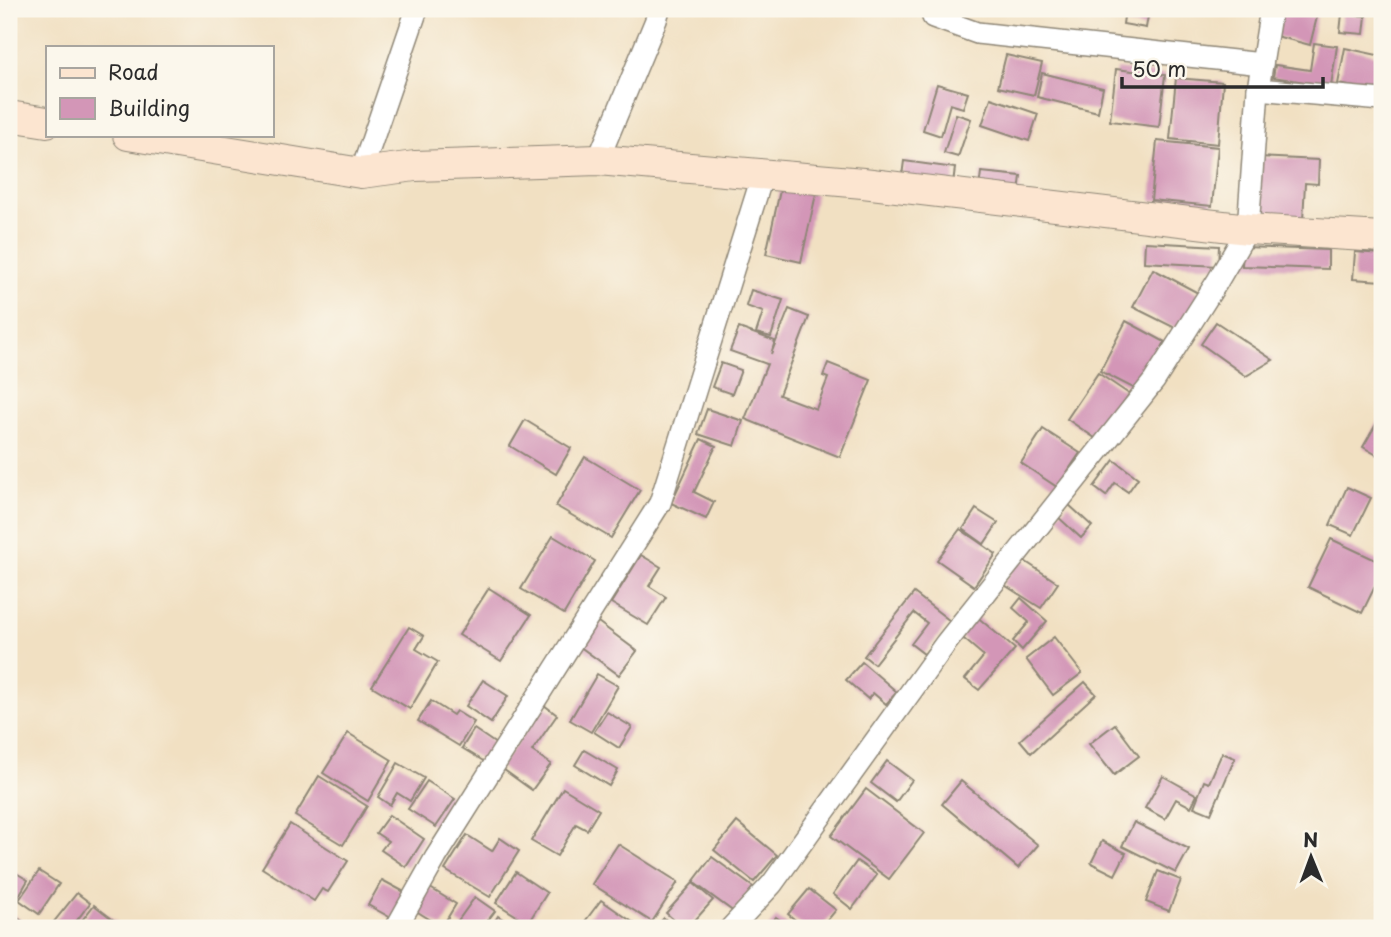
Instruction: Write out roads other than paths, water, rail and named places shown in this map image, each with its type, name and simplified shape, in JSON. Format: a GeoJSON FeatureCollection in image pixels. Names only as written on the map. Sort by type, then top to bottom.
{"type":"FeatureCollection","features":[{"type":"Feature","properties":{"kind":"street"},"geometry":{"type":"LineString","coordinates":[[361,173],[417,9]]}},
{"type":"Feature","properties":{"kind":"street"},"geometry":{"type":"LineString","coordinates":[[598,160],[659,9]]}},
{"type":"Feature","properties":{"kind":"street"},"geometry":{"type":"LineString","coordinates":[[731,928],[772,884],[946,643],[1154,381],[1217,282],[1248,229],[1258,89],[1271,9]]}},
{"type":"Feature","properties":{"kind":"street"},"geometry":{"type":"LineString","coordinates":[[933,17],[977,33],[1262,64]]}},
{"type":"Feature","properties":{"kind":"street"},"geometry":{"type":"LineString","coordinates":[[1258,89],[1382,100]]}},
{"type":"Feature","properties":{"kind":"street"},"geometry":{"type":"LineString","coordinates":[[9,116],[46,122]]}},
{"type":"Feature","properties":{"kind":"street"},"geometry":{"type":"LineString","coordinates":[[134,136],[361,173],[415,166],[598,160],[863,183],[1248,229],[1382,237]]}},
{"type":"Feature","properties":{"kind":"street"},"geometry":{"type":"LineString","coordinates":[[396,928],[436,857],[660,503],[763,174]]}}]}
